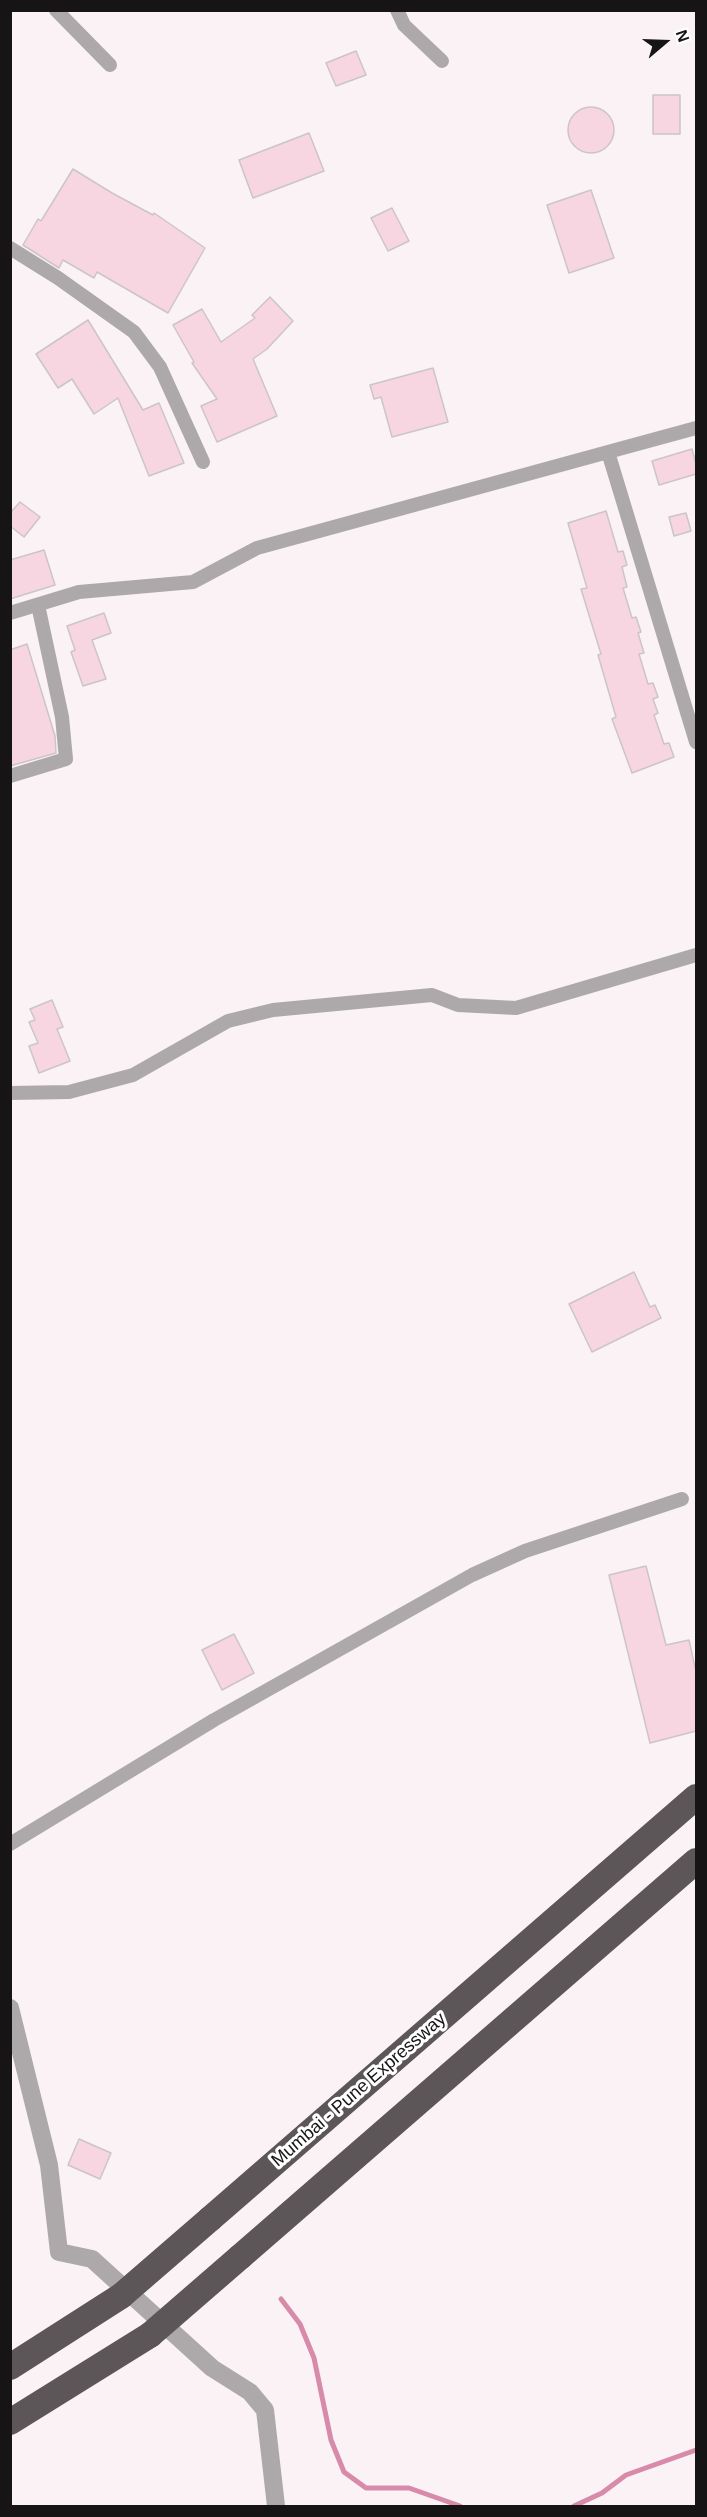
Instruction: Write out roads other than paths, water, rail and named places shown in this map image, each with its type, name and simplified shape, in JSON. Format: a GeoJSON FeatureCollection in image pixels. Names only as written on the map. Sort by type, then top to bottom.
{"type":"FeatureCollection","features":[{"type":"Feature","properties":{"kind":"highway","name":"Mumbai - Pune Expressway"},"geometry":{"type":"LineString","coordinates":[[10,2367],[121,2296],[696,1797]]}},
{"type":"Feature","properties":{"kind":"highway"},"geometry":{"type":"LineString","coordinates":[[10,2422],[150,2335],[696,1861]]}},
{"type":"Feature","properties":{"kind":"street"},"geometry":{"type":"LineString","coordinates":[[56,10],[110,65]]}},
{"type":"Feature","properties":{"kind":"street"},"geometry":{"type":"LineString","coordinates":[[397,10],[404,25],[442,61]]}},
{"type":"Feature","properties":{"kind":"street"},"geometry":{"type":"LineString","coordinates":[[10,248],[58,278],[134,332],[160,367],[202,462]]}},
{"type":"Feature","properties":{"kind":"street"},"geometry":{"type":"LineString","coordinates":[[10,613],[79,592],[193,582],[257,548],[696,428]]}},
{"type":"Feature","properties":{"kind":"street"},"geometry":{"type":"LineString","coordinates":[[608,452],[696,741]]}},
{"type":"Feature","properties":{"kind":"street"},"geometry":{"type":"LineString","coordinates":[[10,776],[66,759],[62,717],[38,605]]}},
{"type":"Feature","properties":{"kind":"street"},"geometry":{"type":"LineString","coordinates":[[10,1093],[69,1092],[133,1075],[228,1021],[273,1010],[432,995],[458,1005],[516,1008],[696,955]]}},
{"type":"Feature","properties":{"kind":"street"},"geometry":{"type":"LineString","coordinates":[[10,1844],[214,1720],[472,1575],[525,1551],[682,1499]]}},
{"type":"Feature","properties":{"kind":"street"},"geometry":{"type":"LineString","coordinates":[[10,2008],[49,2165],[59,2252],[92,2259],[212,2368],[250,2392],[258,2401],[265,2410],[276,2506]]}},
{"type":"Feature","properties":{"kind":"waterway"},"geometry":{"type":"LineString","coordinates":[[281,2299],[300,2324],[314,2358],[331,2440],[344,2472],[366,2488],[409,2488],[460,2506]]}},
{"type":"Feature","properties":{"kind":"waterway"},"geometry":{"type":"LineString","coordinates":[[574,2506],[602,2493],[626,2475],[696,2450]]}}]}
